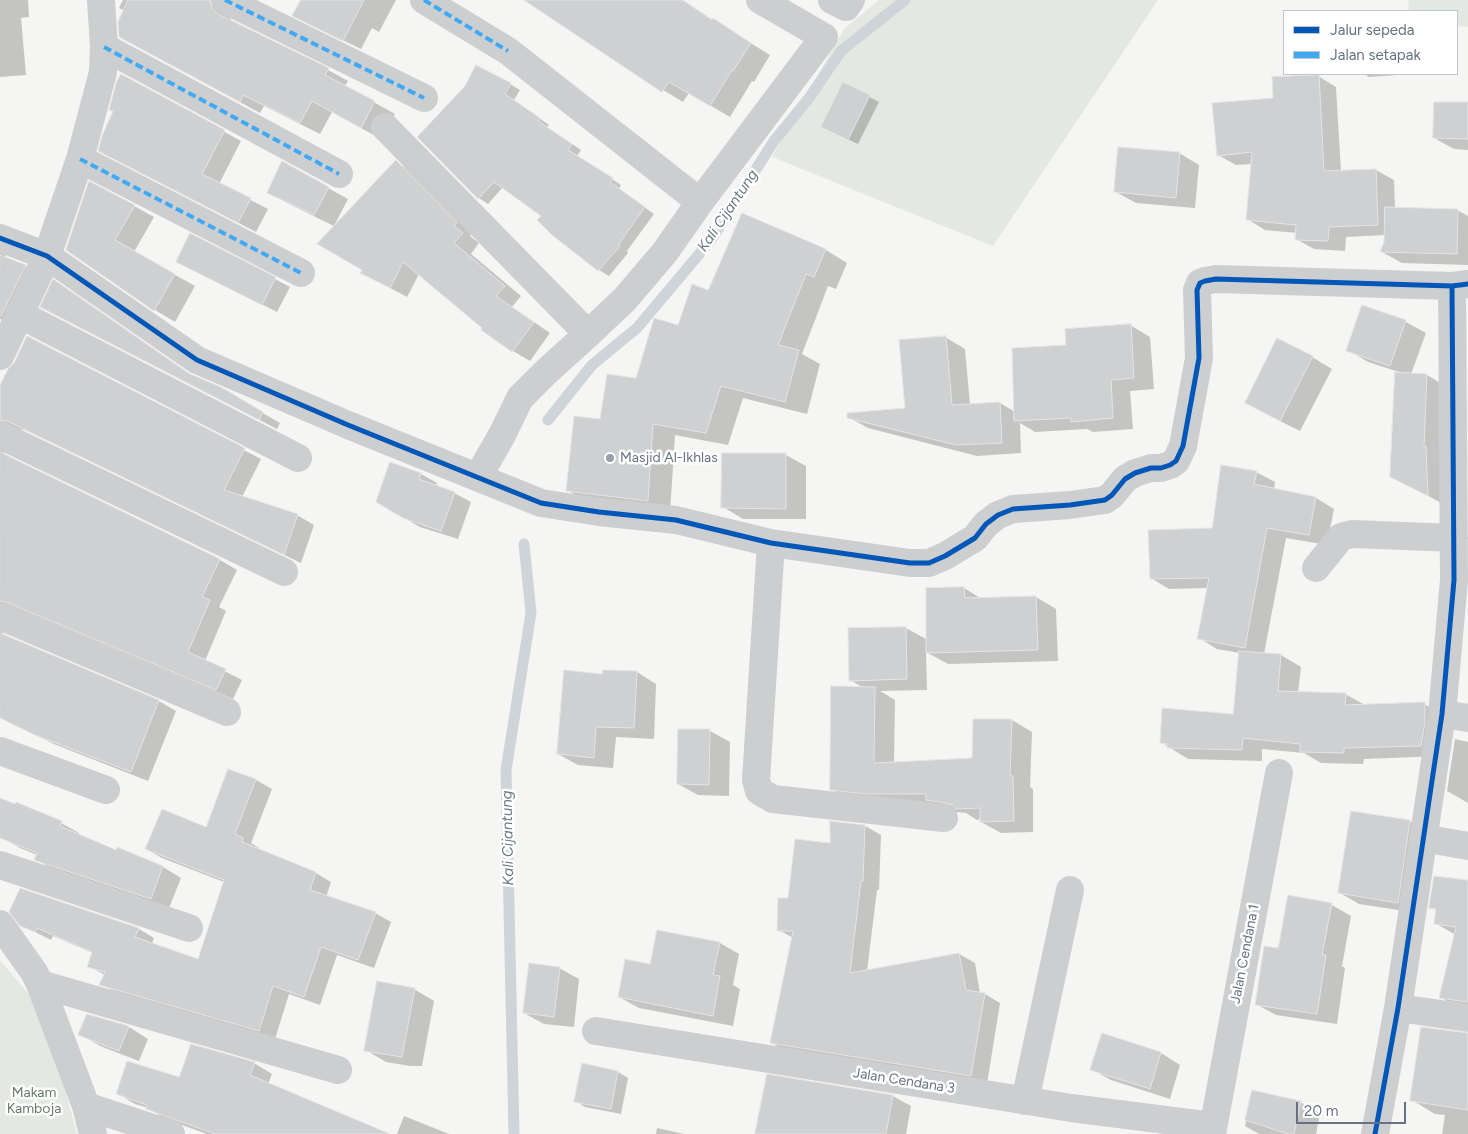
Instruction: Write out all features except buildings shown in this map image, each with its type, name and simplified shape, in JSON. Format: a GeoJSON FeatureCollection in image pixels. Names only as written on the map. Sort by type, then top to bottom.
{"type":"FeatureCollection","features":[{"type":"Feature","properties":{"kind":"street"},"geometry":{"type":"LineString","coordinates":[[0,356],[47,256],[80,159],[103,72],[102,0]]}},
{"type":"Feature","properties":{"kind":"street"},"geometry":{"type":"LineString","coordinates":[[224,0],[424,98]]}},
{"type":"Feature","properties":{"kind":"street"},"geometry":{"type":"LineString","coordinates":[[424,0],[508,51],[700,202]]}},
{"type":"Feature","properties":{"kind":"street"},"geometry":{"type":"LineString","coordinates":[[487,481],[502,435],[520,398],[625,299],[660,259],[700,202],[824,37],[760,0]]}},
{"type":"Feature","properties":{"kind":"street"},"geometry":{"type":"LineString","coordinates":[[832,0],[846,7],[851,0]]}},
{"type":"Feature","properties":{"kind":"street"},"geometry":{"type":"LineString","coordinates":[[104,48],[339,174]]}},
{"type":"Feature","properties":{"kind":"street"},"geometry":{"type":"LineString","coordinates":[[385,127],[588,334]]}},
{"type":"Feature","properties":{"kind":"street"},"geometry":{"type":"LineString","coordinates":[[80,159],[301,274]]}},
{"type":"Feature","properties":{"kind":"street"},"geometry":{"type":"LineString","coordinates":[[0,238],[47,256],[197,360],[348,425],[541,503],[599,512],[676,520],[771,543],[910,563],[930,563],[945,556],[975,538],[986,524],[998,515],[1013,509],[1070,505],[1105,500],[1135,472],[1150,468],[1161,468],[1176,461],[1184,446],[1199,358],[1197,290],[1200,283],[1216,279],[1460,285],[1454,538],[1461,581],[1455,716],[1423,838],[1398,1008],[1375,1134]]}},
{"type":"Feature","properties":{"kind":"street"},"geometry":{"type":"LineString","coordinates":[[20,314],[298,458]]}},
{"type":"Feature","properties":{"kind":"street"},"geometry":{"type":"LineString","coordinates":[[0,435],[284,572]]}},
{"type":"Feature","properties":{"kind":"street"},"geometry":{"type":"LineString","coordinates":[[1316,568],[1341,537],[1352,534],[1454,538]]}},
{"type":"Feature","properties":{"kind":"street"},"geometry":{"type":"LineString","coordinates":[[771,543],[756,780],[759,791],[773,798],[944,818]]}},
{"type":"Feature","properties":{"kind":"street"},"geometry":{"type":"LineString","coordinates":[[0,616],[227,712]]}},
{"type":"Feature","properties":{"kind":"street"},"geometry":{"type":"LineString","coordinates":[[0,751],[106,790]]}},
{"type":"Feature","properties":{"kind":"street","name":"Jalan Cendana 1"},"geometry":{"type":"LineString","coordinates":[[1212,1130],[1279,773]]}},
{"type":"Feature","properties":{"kind":"street"},"geometry":{"type":"LineString","coordinates":[[1423,838],[1468,846]]}},
{"type":"Feature","properties":{"kind":"street"},"geometry":{"type":"LineString","coordinates":[[0,866],[189,928]]}},
{"type":"Feature","properties":{"kind":"street"},"geometry":{"type":"LineString","coordinates":[[1025,1101],[1070,890]]}},
{"type":"Feature","properties":{"kind":"street"},"geometry":{"type":"LineString","coordinates":[[0,924],[34,972],[40,984],[86,1106],[93,1134]]}},
{"type":"Feature","properties":{"kind":"street"},"geometry":{"type":"LineString","coordinates":[[40,984],[338,1070]]}},
{"type":"Feature","properties":{"kind":"street"},"geometry":{"type":"LineString","coordinates":[[1398,1008],[1468,1018]]}},
{"type":"Feature","properties":{"kind":"street","name":"Jalan Cendana 3"},"geometry":{"type":"LineString","coordinates":[[596,1031],[1212,1130]]}},
{"type":"Feature","properties":{"kind":"street"},"geometry":{"type":"LineString","coordinates":[[86,1106],[170,1134]]}},
{"type":"Feature","properties":{"kind":"green space"},"geometry":{"type":"Polygon","coordinates":[[[879,0],[1158,0],[993,246],[772,157],[844,29],[879,0]]]}},
{"type":"Feature","properties":{"kind":"green space"},"geometry":{"type":"Polygon","coordinates":[[[1408,0],[1468,0],[1468,27],[1458,26],[1458,10],[1409,10],[1408,0]]]}},
{"type":"Feature","properties":{"kind":"green space","name":"Makam Kamboja"},"geometry":{"type":"Polygon","coordinates":[[[0,960],[36,1003],[56,1056],[77,1134],[0,1134],[0,960]]]}},
{"type":"Feature","properties":{"kind":"waterway","name":"Kali Cijantung"},"geometry":{"type":"LineString","coordinates":[[548,420],[592,365],[637,328],[711,240],[774,141],[809,98],[841,51],[905,0]]}},
{"type":"Feature","properties":{"kind":"waterway","name":"Kali Cijantung"},"geometry":{"type":"LineString","coordinates":[[514,1134],[506,770],[531,613],[524,544]]}},
{"type":"Feature","properties":{"kind":"marked path"},"geometry":{"type":"LineString","coordinates":[[225,0],[424,98]]}},
{"type":"Feature","properties":{"kind":"marked path"},"geometry":{"type":"LineString","coordinates":[[424,0],[508,51]]}},
{"type":"Feature","properties":{"kind":"marked path"},"geometry":{"type":"LineString","coordinates":[[104,47],[339,174]]}},
{"type":"Feature","properties":{"kind":"marked path"},"geometry":{"type":"LineString","coordinates":[[80,159],[301,273]]}},
{"type":"Feature","properties":{"kind":"cycle path"},"geometry":{"type":"LineString","coordinates":[[0,238],[47,256],[197,360],[348,425],[541,503],[599,512],[676,520],[771,543],[910,563],[929,563],[945,556],[975,538],[986,524],[998,515],[1013,509],[1070,505],[1105,500],[1112,495],[1125,479],[1135,473],[1151,468],[1161,468],[1176,461],[1183,446],[1199,358],[1197,290],[1200,283],[1216,279],[1452,286]]}},
{"type":"Feature","properties":{"kind":"cycle path"},"geometry":{"type":"LineString","coordinates":[[1375,1134],[1398,1008],[1442,714],[1454,580],[1452,286],[1468,284]]}},
{"type":"Feature","properties":{"kind":"place","name":"Masjid Al-Ikhlas"},"geometry":{"type":"Point","coordinates":[610,458]}}]}
